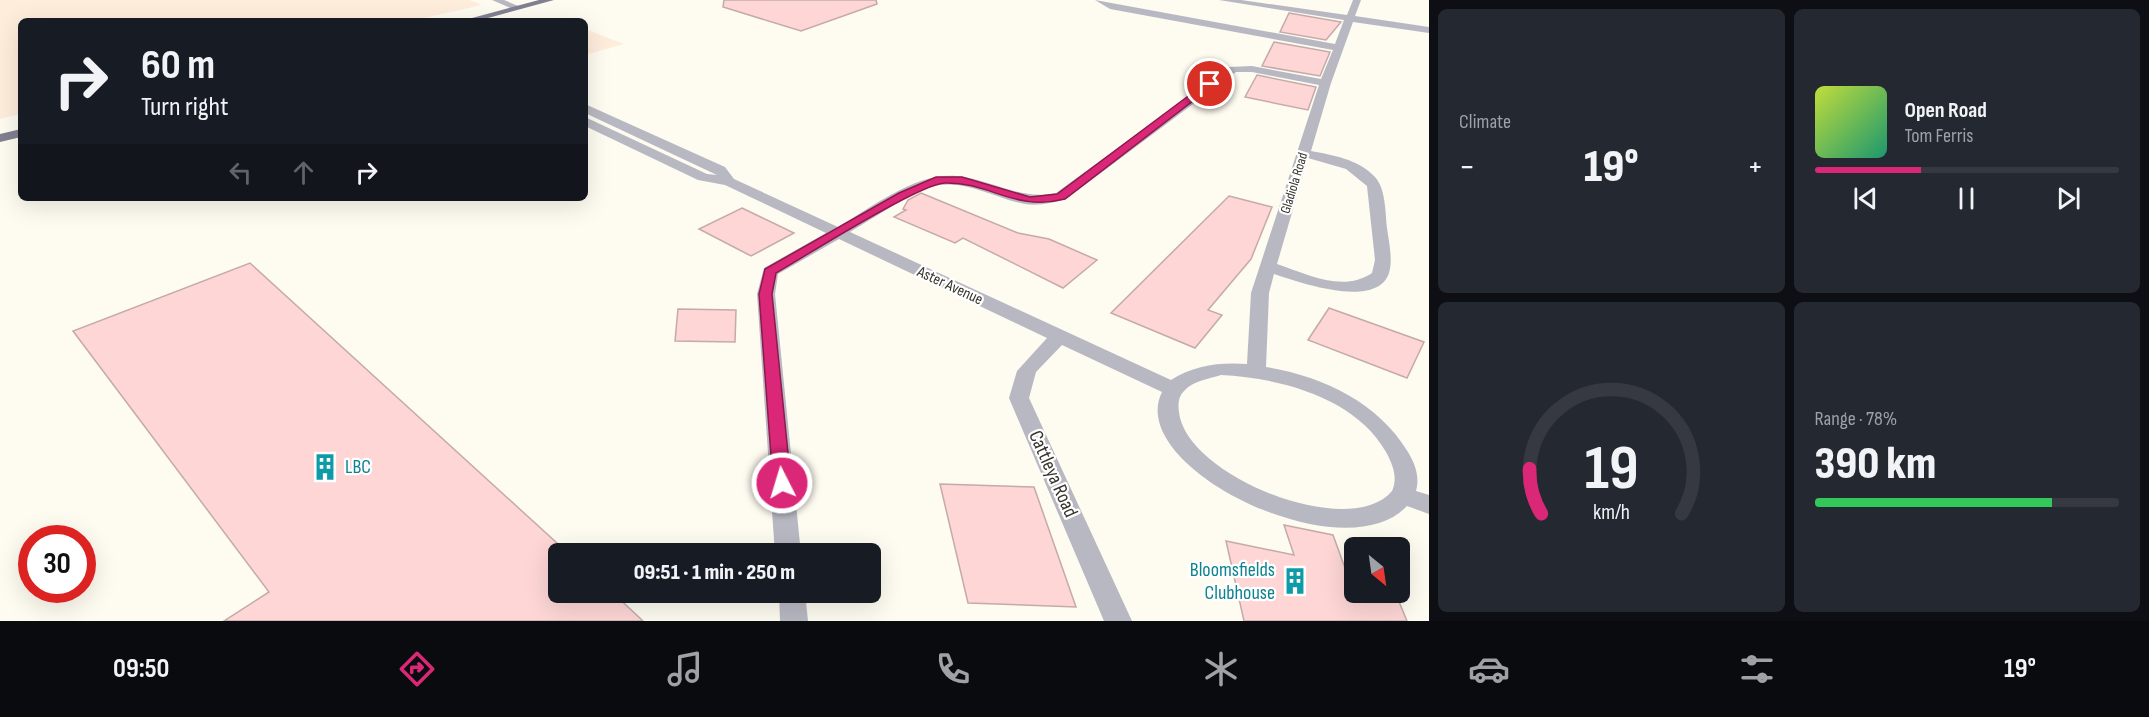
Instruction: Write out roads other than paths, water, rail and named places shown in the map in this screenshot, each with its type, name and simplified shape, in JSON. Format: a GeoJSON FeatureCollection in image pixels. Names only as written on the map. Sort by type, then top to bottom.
{"type":"FeatureCollection","features":[{"type":"Feature","properties":{"kind":"main road"},"geometry":{"type":"LineString","coordinates":[[478,18],[550,0]]}},
{"type":"Feature","properties":{"kind":"main road"},"geometry":{"type":"LineString","coordinates":[[0,138],[18,134]]}},
{"type":"Feature","properties":{"kind":"street"},"geometry":{"type":"LineString","coordinates":[[496,0],[518,8]]}},
{"type":"Feature","properties":{"kind":"street"},"geometry":{"type":"LineString","coordinates":[[525,0],[535,4]]}},
{"type":"Feature","properties":{"kind":"street"},"geometry":{"type":"LineString","coordinates":[[1099,0],[1110,6],[1200,24],[1339,48]]}},
{"type":"Feature","properties":{"kind":"street"},"geometry":{"type":"LineString","coordinates":[[1223,0],[1429,30]]}},
{"type":"Feature","properties":{"kind":"street","name":"Gladiola Road"},"geometry":{"type":"LineString","coordinates":[[1256,370],[1260,293],[1325,83],[1357,0]]}},
{"type":"Feature","properties":{"kind":"street"},"geometry":{"type":"LineString","coordinates":[[787,543],[766,280],[770,272],[784,261],[920,186],[939,179],[962,180],[1029,200],[1046,200],[1061,196],[1233,69],[1252,69],[1325,83]]}},
{"type":"Feature","properties":{"kind":"street","name":"Aster Avenue"},"geometry":{"type":"LineString","coordinates":[[588,109],[720,170],[729,182]]}},
{"type":"Feature","properties":{"kind":"street","name":"Aster Avenue"},"geometry":{"type":"LineString","coordinates":[[588,121],[703,177],[729,182],[1173,388]]}},
{"type":"Feature","properties":{"kind":"street"},"geometry":{"type":"LineString","coordinates":[[637,145],[653,139]]}},
{"type":"Feature","properties":{"kind":"street"},"geometry":{"type":"LineString","coordinates":[[1268,266],[1347,287],[1363,287],[1380,274],[1383,260],[1374,185],[1367,175],[1355,168],[1303,153]]}},
{"type":"Feature","properties":{"kind":"street"},"geometry":{"type":"LineString","coordinates":[[673,162],[690,155]]}},
{"type":"Feature","properties":{"kind":"street","name":"Cattleya Road"},"geometry":{"type":"LineString","coordinates":[[1060,336],[1024,373],[1019,384],[1019,398],[1118,621]]}},
{"type":"Feature","properties":{"kind":"street"},"geometry":{"type":"LineString","coordinates":[[1256,370],[1298,381],[1320,390],[1359,412],[1376,426],[1400,455],[1406,470],[1407,483],[1402,495],[1392,506],[1377,514],[1332,518],[1305,515],[1251,496],[1206,468],[1176,437],[1167,409],[1173,388],[1181,381],[1205,371],[1256,370]]}},
{"type":"Feature","properties":{"kind":"street"},"geometry":{"type":"LineString","coordinates":[[1402,495],[1429,505]]}},
{"type":"Feature","properties":{"kind":"street"},"geometry":{"type":"LineString","coordinates":[[793,603],[794,621]]}},
{"type":"Feature","properties":{"kind":"place","name":"LBC"},"geometry":{"type":"Point","coordinates":[325,467]}},
{"type":"Feature","properties":{"kind":"place","name":"Bloomsfields Clubhouse"},"geometry":{"type":"Point","coordinates":[1295,581]}}]}
